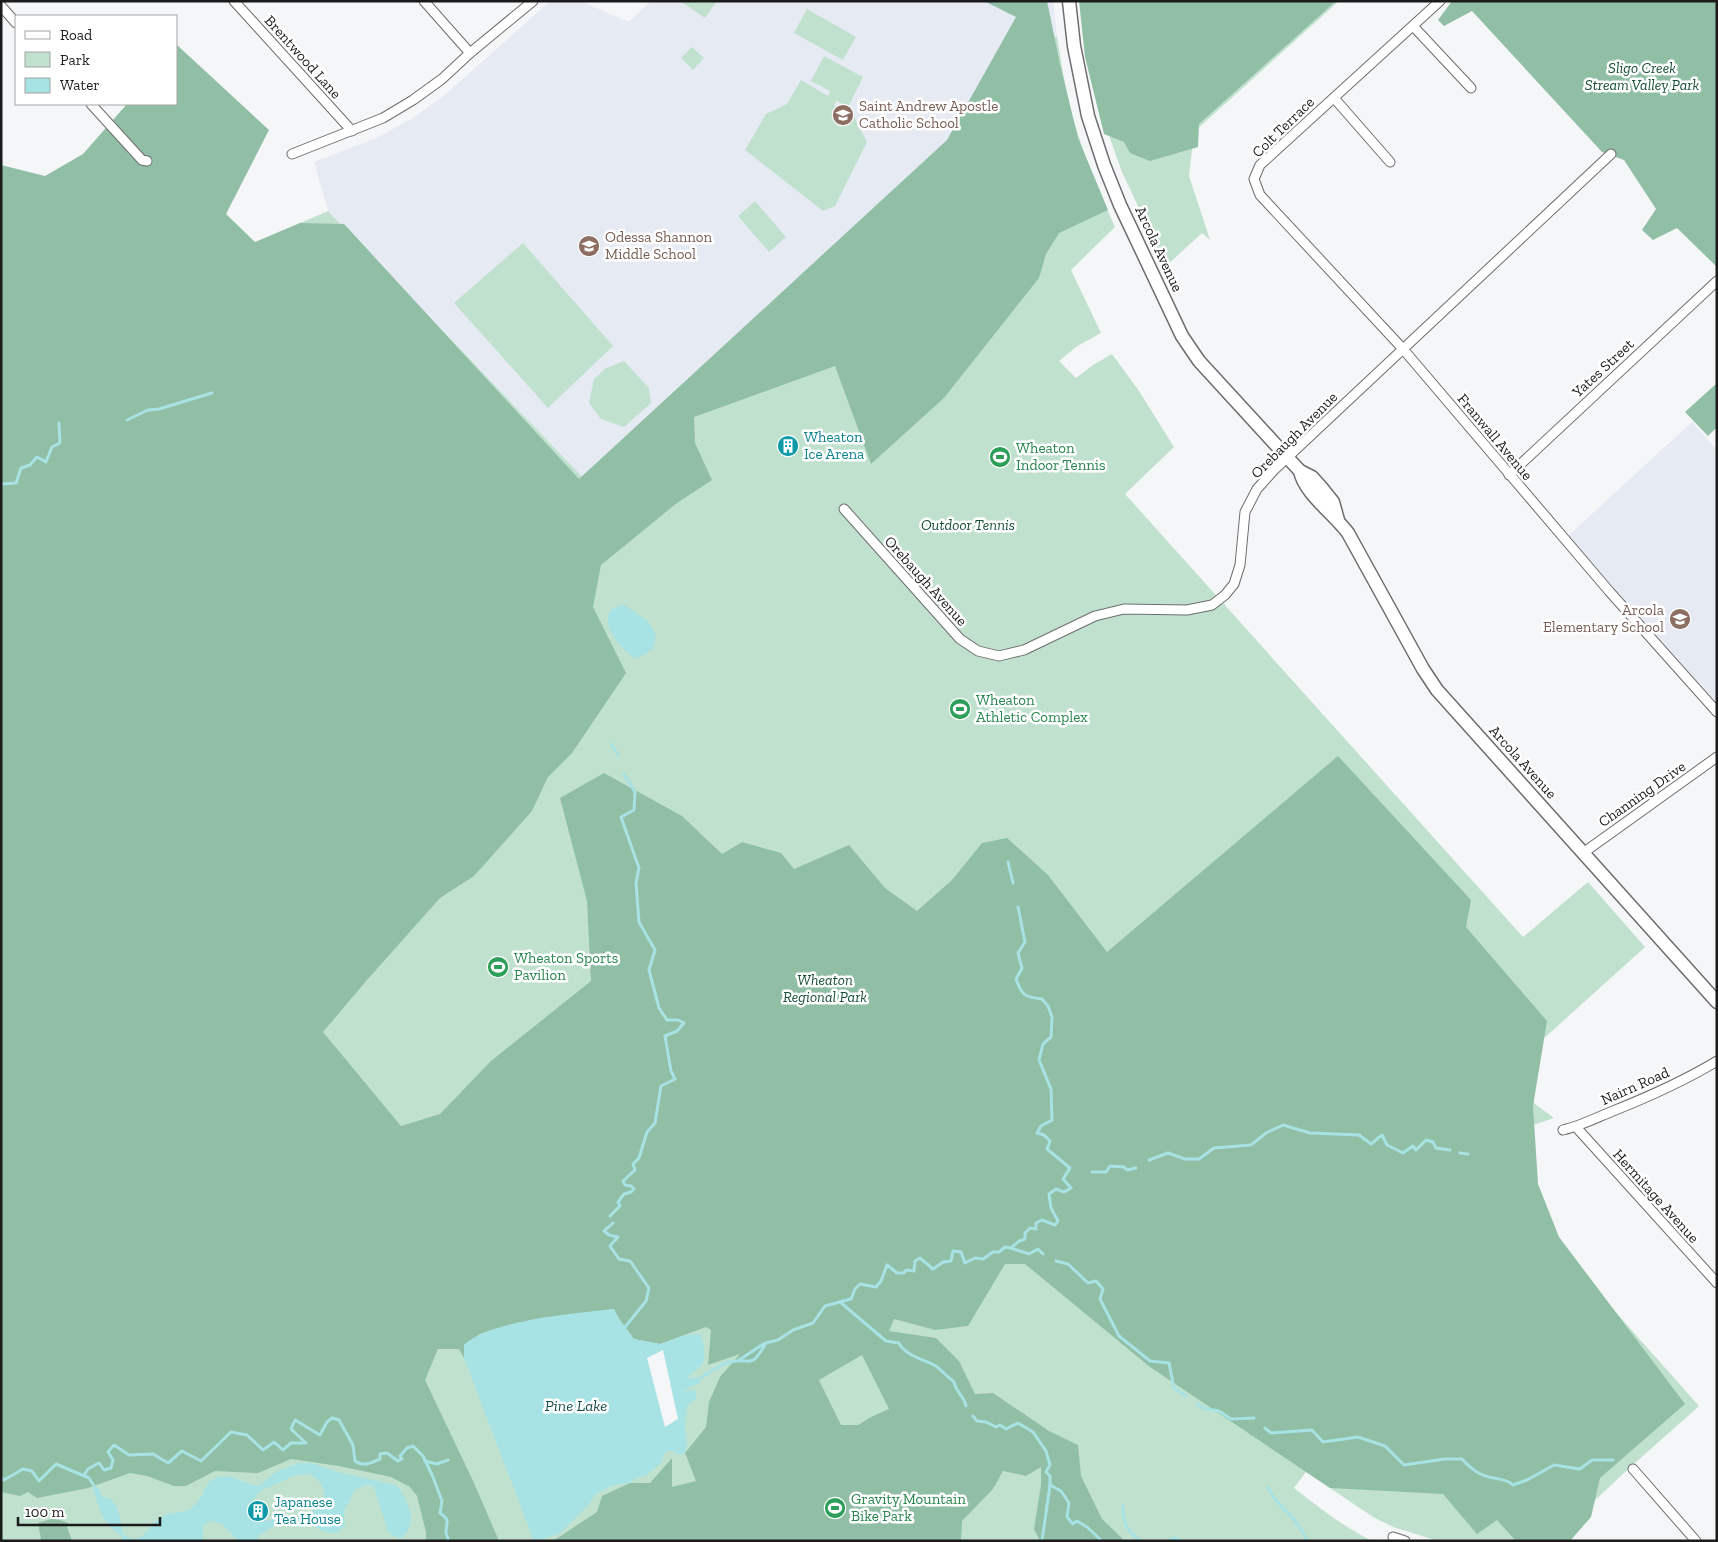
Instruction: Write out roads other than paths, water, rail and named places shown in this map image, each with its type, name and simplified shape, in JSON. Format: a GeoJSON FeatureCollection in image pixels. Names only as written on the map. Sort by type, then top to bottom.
{"type":"FeatureCollection","features":[{"type":"Feature","properties":{"kind":"street","name":"Brentwood Lane"},"geometry":{"type":"LineString","coordinates":[[234,1],[352,131]]}},
{"type":"Feature","properties":{"kind":"street"},"geometry":{"type":"LineString","coordinates":[[424,1],[470,53]]}},
{"type":"Feature","properties":{"kind":"street"},"geometry":{"type":"LineString","coordinates":[[292,154],[383,118],[413,100],[442,79],[470,53],[533,1]]}},
{"type":"Feature","properties":{"kind":"street","name":"Arcola Avenue"},"geometry":{"type":"LineString","coordinates":[[1069,1],[1074,46],[1088,116],[1104,165],[1120,205],[1182,336],[1199,361],[1300,471],[1302,481],[1348,533],[1423,669],[1437,690],[1717,1002]]}},
{"type":"Feature","properties":{"kind":"street","name":"Colt Terrace"},"geometry":{"type":"LineString","coordinates":[[1254,179],[1260,166],[1440,1]]}},
{"type":"Feature","properties":{"kind":"street"},"geometry":{"type":"LineString","coordinates":[[1,6],[15,22]]}},
{"type":"Feature","properties":{"kind":"street"},"geometry":{"type":"LineString","coordinates":[[1413,26],[1471,88]]}},
{"type":"Feature","properties":{"kind":"street","name":"Colt Terrace"},"geometry":{"type":"LineString","coordinates":[[1334,98],[1390,162]]}},
{"type":"Feature","properties":{"kind":"street"},"geometry":{"type":"LineString","coordinates":[[92,105],[142,160],[147,162]]}},
{"type":"Feature","properties":{"kind":"street","name":"Orebaugh Avenue"},"geometry":{"type":"LineString","coordinates":[[844,509],[960,639],[978,651],[999,656],[1024,650],[1095,616],[1124,609],[1187,610],[1212,605],[1225,595],[1234,584],[1240,565],[1245,512],[1257,489],[1287,457],[1611,154]]}},
{"type":"Feature","properties":{"kind":"street","name":"Franwall Avenue"},"geometry":{"type":"LineString","coordinates":[[1254,179],[1260,195],[1403,349],[1609,591],[1717,712]]}},
{"type":"Feature","properties":{"kind":"street","name":"Yates Street"},"geometry":{"type":"LineString","coordinates":[[1508,474],[1717,281]]}},
{"type":"Feature","properties":{"kind":"street","name":"Channing Drive"},"geometry":{"type":"LineString","coordinates":[[1583,853],[1717,757]]}},
{"type":"Feature","properties":{"kind":"street","name":"Nairn Road"},"geometry":{"type":"LineString","coordinates":[[1562,1130],[1576,1127],[1663,1089],[1717,1061]]}},
{"type":"Feature","properties":{"kind":"street","name":"Hermitage Avenue"},"geometry":{"type":"LineString","coordinates":[[1576,1127],[1717,1283]]}},
{"type":"Feature","properties":{"kind":"street"},"geometry":{"type":"LineString","coordinates":[[1633,1469],[1696,1541]]}},
{"type":"Feature","properties":{"kind":"street"},"geometry":{"type":"LineString","coordinates":[[1393,1537],[1404,1541]]}},
{"type":"Feature","properties":{"kind":"water"},"geometry":{"type":"Polygon","coordinates":[[[623,604],[648,621],[656,635],[653,648],[644,655],[635,658],[619,644],[608,624],[611,610],[623,604]]]}},
{"type":"Feature","properties":{"kind":"water","name":"Pine Lake"},"geometry":{"type":"Polygon","coordinates":[[[614,1309],[634,1339],[660,1344],[686,1335],[701,1334],[704,1360],[700,1367],[687,1378],[702,1377],[699,1383],[681,1392],[695,1390],[697,1398],[687,1406],[685,1427],[687,1442],[685,1453],[680,1455],[672,1451],[666,1451],[660,1464],[646,1475],[636,1478],[630,1483],[614,1485],[596,1494],[588,1505],[559,1534],[534,1541],[464,1358],[464,1345],[476,1336],[513,1324],[535,1319],[614,1309]]]}},
{"type":"Feature","properties":{"kind":"water"},"geometry":{"type":"Polygon","coordinates":[[[299,1463],[312,1463],[341,1473],[396,1485],[408,1505],[411,1519],[410,1526],[401,1538],[392,1536],[388,1531],[374,1487],[368,1484],[355,1490],[344,1511],[345,1525],[337,1533],[324,1531],[307,1524],[304,1527],[278,1523],[261,1534],[256,1541],[238,1541],[221,1523],[210,1521],[203,1525],[203,1541],[123,1541],[120,1535],[103,1517],[93,1489],[98,1488],[103,1497],[113,1501],[120,1516],[123,1534],[132,1539],[140,1538],[165,1515],[191,1509],[213,1479],[223,1476],[259,1486],[276,1472],[299,1463]],[[310,1474],[296,1475],[260,1491],[252,1502],[257,1516],[269,1521],[284,1515],[297,1518],[323,1506],[323,1487],[310,1474]]]}},
{"type":"Feature","properties":{"kind":"waterway"},"geometry":{"type":"LineString","coordinates":[[127,420],[148,410],[159,409],[212,393]]}},
{"type":"Feature","properties":{"kind":"waterway"},"geometry":{"type":"LineString","coordinates":[[1,484],[16,483],[21,468],[30,465],[37,457],[46,462],[52,447],[60,443],[59,423]]}},
{"type":"Feature","properties":{"kind":"waterway"},"geometry":{"type":"LineString","coordinates":[[611,744],[618,755]]}},
{"type":"Feature","properties":{"kind":"waterway"},"geometry":{"type":"LineString","coordinates":[[610,1216],[620,1206],[618,1202],[624,1194],[634,1189],[631,1186],[625,1185],[623,1181],[635,1170],[633,1164],[639,1158],[647,1132],[655,1123],[661,1086],[675,1079],[671,1071],[665,1036],[677,1031],[684,1023],[678,1020],[667,1020],[659,1008],[649,970],[655,950],[639,922],[636,883],[639,868],[621,817],[634,810],[635,792],[624,774]]}},
{"type":"Feature","properties":{"kind":"waterway"},"geometry":{"type":"LineString","coordinates":[[1008,862],[1013,883]]}},
{"type":"Feature","properties":{"kind":"waterway"},"geometry":{"type":"LineString","coordinates":[[702,1377],[727,1363],[753,1360],[766,1343],[778,1340],[793,1330],[813,1323],[825,1306],[851,1299],[855,1289],[860,1284],[876,1287],[881,1281],[887,1265],[897,1273],[904,1273],[906,1270],[914,1271],[915,1261],[920,1258],[933,1269],[943,1262],[951,1261],[953,1251],[961,1252],[965,1263],[975,1258],[983,1259],[993,1252],[999,1252],[1005,1247],[1011,1248],[1019,1241],[1025,1239],[1025,1233],[1030,1228],[1036,1229],[1036,1223],[1042,1220],[1055,1225],[1058,1221],[1051,1208],[1049,1194],[1056,1189],[1064,1192],[1071,1188],[1063,1179],[1070,1168],[1047,1149],[1050,1141],[1044,1135],[1037,1133],[1041,1126],[1052,1120],[1051,1089],[1039,1060],[1043,1044],[1051,1037],[1052,1017],[1048,1006],[1042,999],[1025,995],[1016,979],[1022,968],[1018,953],[1025,942],[1018,907]]}},
{"type":"Feature","properties":{"kind":"waterway"},"geometry":{"type":"LineString","coordinates":[[1149,1160],[1168,1153],[1185,1159],[1199,1159],[1214,1148],[1251,1145],[1266,1133],[1283,1125],[1310,1133],[1359,1135],[1371,1144],[1382,1135],[1387,1145],[1403,1153],[1413,1146],[1416,1150],[1426,1140],[1433,1142],[1436,1148],[1450,1150]]}},
{"type":"Feature","properties":{"kind":"waterway"},"geometry":{"type":"LineString","coordinates":[[1460,1153],[1468,1154]]}},
{"type":"Feature","properties":{"kind":"waterway"},"geometry":{"type":"LineString","coordinates":[[1092,1172],[1106,1172],[1110,1166],[1124,1167],[1127,1170],[1136,1168]]}},
{"type":"Feature","properties":{"kind":"waterway"},"geometry":{"type":"LineString","coordinates":[[613,1223],[604,1231],[609,1235],[618,1237],[610,1246],[619,1259],[630,1261],[649,1288],[646,1301],[625,1327]]}},
{"type":"Feature","properties":{"kind":"waterway"},"geometry":{"type":"LineString","coordinates":[[1011,1248],[1029,1254],[1038,1249],[1043,1254]]}},
{"type":"Feature","properties":{"kind":"waterway"},"geometry":{"type":"LineString","coordinates":[[1056,1261],[1068,1264],[1088,1283],[1096,1281],[1103,1289],[1100,1299],[1119,1336],[1150,1361],[1169,1363],[1174,1388],[1186,1396]]}},
{"type":"Feature","properties":{"kind":"waterway"},"geometry":{"type":"LineString","coordinates":[[840,1302],[886,1341],[899,1343],[905,1351],[936,1366],[954,1382],[966,1406]]}},
{"type":"Feature","properties":{"kind":"waterway"},"geometry":{"type":"LineString","coordinates":[[739,1360],[765,1343]]}},
{"type":"Feature","properties":{"kind":"waterway"},"geometry":{"type":"LineString","coordinates":[[1197,1404],[1203,1408],[1219,1411],[1231,1419],[1254,1418]]}},
{"type":"Feature","properties":{"kind":"waterway"},"geometry":{"type":"LineString","coordinates":[[973,1416],[977,1421],[986,1422],[996,1427],[1000,1425],[1006,1429],[1018,1423],[1033,1432],[1046,1451],[1050,1465],[1046,1472],[1050,1476],[1050,1485],[1061,1491],[1069,1503],[1067,1517],[1073,1524],[1077,1521],[1087,1527],[1102,1541]]}},
{"type":"Feature","properties":{"kind":"waterway"},"geometry":{"type":"LineString","coordinates":[[84,1475],[88,1469],[99,1463],[104,1470],[111,1468],[113,1460],[108,1452],[114,1445],[129,1455],[153,1454],[168,1463],[182,1451],[201,1461],[231,1432],[247,1435],[263,1450],[274,1442],[283,1450],[291,1443],[306,1443],[291,1429],[295,1420],[320,1435],[327,1422],[332,1418],[339,1420],[353,1445],[355,1461],[358,1463],[370,1463],[380,1459],[380,1454],[387,1453],[398,1461],[402,1459],[400,1456],[407,1448],[413,1446],[423,1456],[442,1501],[440,1513],[447,1520],[446,1533],[449,1541]]}},
{"type":"Feature","properties":{"kind":"waterway"},"geometry":{"type":"LineString","coordinates":[[1265,1428],[1271,1433],[1312,1430],[1323,1442],[1358,1437],[1385,1446],[1404,1465],[1445,1459],[1462,1459],[1480,1474],[1506,1481],[1513,1485],[1527,1480],[1554,1465],[1580,1469],[1592,1460],[1613,1460]]}},
{"type":"Feature","properties":{"kind":"waterway"},"geometry":{"type":"LineString","coordinates":[[425,1461],[437,1464],[448,1460]]}},
{"type":"Feature","properties":{"kind":"waterway"},"geometry":{"type":"LineString","coordinates":[[1,1477],[4,1480],[23,1469],[32,1471],[39,1481],[56,1464],[89,1478],[98,1492]]}},
{"type":"Feature","properties":{"kind":"waterway"},"geometry":{"type":"LineString","coordinates":[[1042,1541],[1050,1485]]}},
{"type":"Feature","properties":{"kind":"waterway"},"geometry":{"type":"LineString","coordinates":[[1268,1487],[1277,1501],[1299,1526],[1307,1541]]}},
{"type":"Feature","properties":{"kind":"waterway"},"geometry":{"type":"LineString","coordinates":[[1123,1506],[1127,1526],[1133,1535],[1142,1541]]}},
{"type":"Feature","properties":{"kind":"waterway"},"geometry":{"type":"LineString","coordinates":[[1169,1541],[1173,1538],[1181,1540]]}},
{"type":"Feature","properties":{"kind":"place","name":"Saint Andrew Apostle Catholic School"},"geometry":{"type":"Point","coordinates":[843,115]}},
{"type":"Feature","properties":{"kind":"place","name":"Odessa Shannon Middle School"},"geometry":{"type":"Point","coordinates":[589,246]}},
{"type":"Feature","properties":{"kind":"place","name":"Wheaton Ice Arena"},"geometry":{"type":"Point","coordinates":[788,446]}},
{"type":"Feature","properties":{"kind":"place","name":"Wheaton Indoor Tennis"},"geometry":{"type":"Point","coordinates":[1000,457]}},
{"type":"Feature","properties":{"kind":"place","name":"Arcola Elementary School"},"geometry":{"type":"Point","coordinates":[1680,619]}},
{"type":"Feature","properties":{"kind":"place","name":"Wheaton Athletic Complex"},"geometry":{"type":"Point","coordinates":[960,709]}},
{"type":"Feature","properties":{"kind":"place","name":"Wheaton Sports Pavilion"},"geometry":{"type":"Point","coordinates":[498,967]}},
{"type":"Feature","properties":{"kind":"place","name":"Gravity Mountain Bike Park"},"geometry":{"type":"Point","coordinates":[835,1508]}},
{"type":"Feature","properties":{"kind":"place","name":"Japanese Tea House"},"geometry":{"type":"Point","coordinates":[258,1511]}},
{"type":"Feature","properties":{"kind":"park label","name":"Sligo Creek Stream Valley Park"},"geometry":{"type":"Point","coordinates":[1642,76]}},
{"type":"Feature","properties":{"kind":"park label","name":"Outdoor Tennis"},"geometry":{"type":"Point","coordinates":[968,525]}},
{"type":"Feature","properties":{"kind":"park label","name":"Wheaton Regional Park"},"geometry":{"type":"Point","coordinates":[825,988]}}]}
